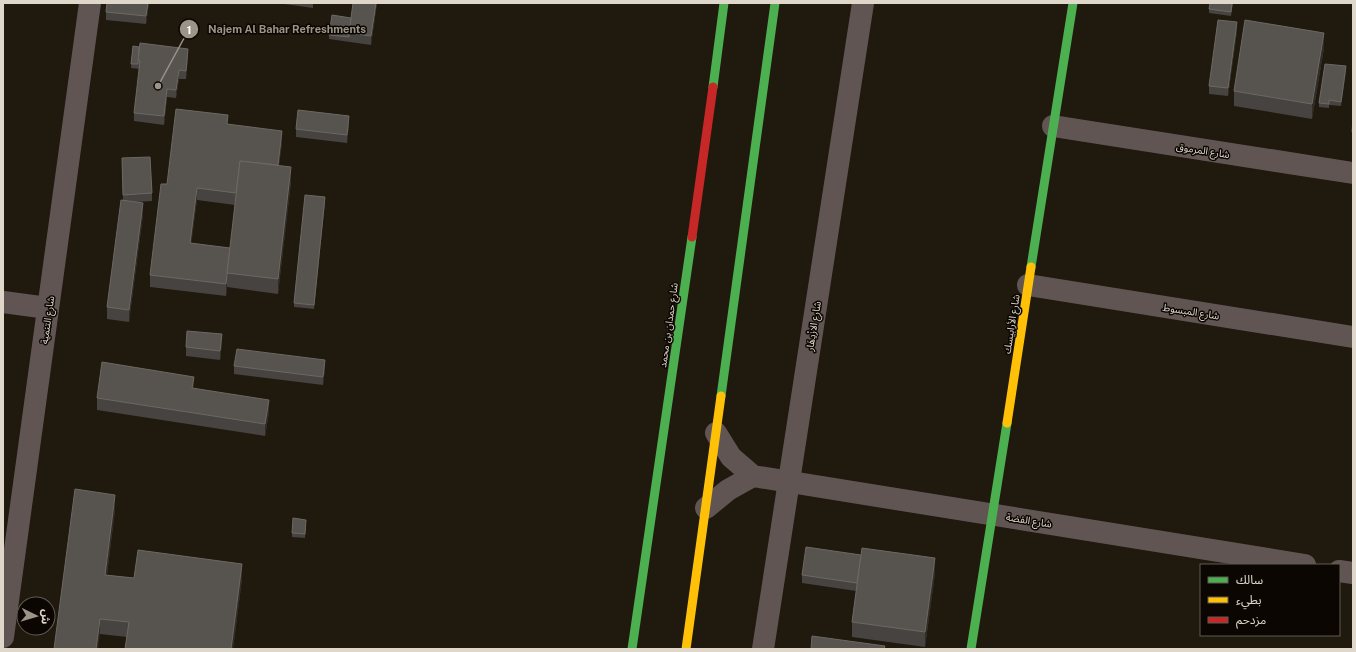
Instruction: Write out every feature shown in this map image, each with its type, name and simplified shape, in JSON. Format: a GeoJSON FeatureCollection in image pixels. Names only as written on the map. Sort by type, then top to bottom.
{"type":"FeatureCollection","features":[{"type":"Feature","properties":{"kind":"main road","name":"شارع حمدان بن محمد"},"geometry":{"type":"LineString","coordinates":[[632,649],[702,169],[724,3]]}},
{"type":"Feature","properties":{"kind":"main road"},"geometry":{"type":"LineString","coordinates":[[686,649],[775,3]]}},
{"type":"Feature","properties":{"kind":"main road","name":"شارع الأرابيسك"},"geometry":{"type":"LineString","coordinates":[[971,649],[1073,3]]}},
{"type":"Feature","properties":{"kind":"street","name":"شارع التنمية"},"geometry":{"type":"LineString","coordinates":[[3,636],[90,3]]}},
{"type":"Feature","properties":{"kind":"street","name":"شارع الازْدِهَار"},"geometry":{"type":"LineString","coordinates":[[763,649],[862,3]]}},
{"type":"Feature","properties":{"kind":"street","name":"شارع المرموق"},"geometry":{"type":"LineString","coordinates":[[1053,126],[1353,173]]}},
{"type":"Feature","properties":{"kind":"street","name":"شارع المبسوط"},"geometry":{"type":"LineString","coordinates":[[1028,285],[1353,337]]}},
{"type":"Feature","properties":{"kind":"street"},"geometry":{"type":"LineString","coordinates":[[3,302],[48,308]]}},
{"type":"Feature","properties":{"kind":"street"},"geometry":{"type":"LineString","coordinates":[[706,508],[728,490],[752,476],[731,457],[716,433]]}},
{"type":"Feature","properties":{"kind":"street","name":"شارع الفضة"},"geometry":{"type":"LineString","coordinates":[[752,476],[1299,564]]}},
{"type":"Feature","properties":{"kind":"street"},"geometry":{"type":"LineString","coordinates":[[1340,571],[1353,573]]}},
{"type":"Feature","properties":{"kind":"building"},"geometry":{"type":"Polygon","coordinates":[[[107,3],[148,3],[146,16],[106,12],[107,3]]]}},
{"type":"Feature","properties":{"kind":"building"},"geometry":{"type":"Polygon","coordinates":[[[353,3],[376,3],[371,36],[349,33],[353,3]]]}},
{"type":"Feature","properties":{"kind":"building"},"geometry":{"type":"Polygon","coordinates":[[[1210,3],[1232,3],[1231,12],[1209,9],[1210,3]]]}},
{"type":"Feature","properties":{"kind":"building"},"geometry":{"type":"Polygon","coordinates":[[[332,15],[351,18],[349,37],[329,35],[332,15]]]}},
{"type":"Feature","properties":{"kind":"building"},"geometry":{"type":"Polygon","coordinates":[[[1218,20],[1237,22],[1228,88],[1209,86],[1218,20]]]}},
{"type":"Feature","properties":{"kind":"building"},"geometry":{"type":"Polygon","coordinates":[[[1245,20],[1324,33],[1312,104],[1234,91],[1245,20]]]}},
{"type":"Feature","properties":{"kind":"building"},"geometry":{"type":"Polygon","coordinates":[[[140,43],[188,49],[186,71],[179,70],[176,90],[167,89],[164,116],[134,113],[140,61],[138,60],[140,43]]]}},
{"type":"Feature","properties":{"kind":"building"},"geometry":{"type":"Polygon","coordinates":[[[133,46],[139,47],[138,64],[131,64],[133,46]]]}},
{"type":"Feature","properties":{"kind":"building"},"geometry":{"type":"Polygon","coordinates":[[[1325,64],[1346,66],[1341,102],[1329,100],[1329,104],[1319,103],[1325,64]]]}},
{"type":"Feature","properties":{"kind":"building"},"geometry":{"type":"Polygon","coordinates":[[[176,109],[228,115],[227,124],[282,131],[278,165],[240,161],[236,193],[197,188],[190,243],[230,248],[226,284],[150,275],[161,184],[167,184],[176,109]]]}},
{"type":"Feature","properties":{"kind":"building"},"geometry":{"type":"Polygon","coordinates":[[[298,110],[349,116],[347,135],[296,129],[298,110]]]}},
{"type":"Feature","properties":{"kind":"building"},"geometry":{"type":"Polygon","coordinates":[[[150,157],[152,193],[123,195],[122,158],[150,157]]]}},
{"type":"Feature","properties":{"kind":"building"},"geometry":{"type":"Polygon","coordinates":[[[240,161],[291,167],[278,279],[227,273],[240,161]]]}},
{"type":"Feature","properties":{"kind":"building"},"geometry":{"type":"Polygon","coordinates":[[[305,195],[325,197],[314,305],[294,303],[305,195]]]}},
{"type":"Feature","properties":{"kind":"building"},"geometry":{"type":"Polygon","coordinates":[[[121,200],[143,203],[129,310],[107,307],[121,200]]]}},
{"type":"Feature","properties":{"kind":"building"},"geometry":{"type":"Polygon","coordinates":[[[187,331],[222,334],[220,351],[186,347],[187,331]]]}},
{"type":"Feature","properties":{"kind":"building"},"geometry":{"type":"Polygon","coordinates":[[[237,349],[325,360],[323,377],[234,366],[237,349]]]}},
{"type":"Feature","properties":{"kind":"building"},"geometry":{"type":"Polygon","coordinates":[[[102,362],[194,377],[192,388],[269,400],[265,424],[97,398],[102,362]]]}},
{"type":"Feature","properties":{"kind":"building"},"geometry":{"type":"Polygon","coordinates":[[[75,489],[115,495],[105,575],[134,578],[138,550],[242,564],[231,649],[125,649],[129,622],[100,619],[96,649],[54,649],[75,489]]]}},
{"type":"Feature","properties":{"kind":"building"},"geometry":{"type":"Polygon","coordinates":[[[293,518],[306,520],[305,534],[292,533],[293,518]]]}},
{"type":"Feature","properties":{"kind":"building"},"geometry":{"type":"Polygon","coordinates":[[[806,547],[861,555],[857,583],[802,575],[806,547]]]}},
{"type":"Feature","properties":{"kind":"building"},"geometry":{"type":"Polygon","coordinates":[[[862,548],[935,558],[925,632],[852,622],[862,548]]]}},
{"type":"Feature","properties":{"kind":"building"},"geometry":{"type":"Polygon","coordinates":[[[812,636],[885,646],[884,649],[811,649],[812,636]]]}},
{"type":"Feature","properties":{"kind":"traffic: fast"},"geometry":{"type":"LineString","coordinates":[[713,87],[724,3]]}},
{"type":"Feature","properties":{"kind":"traffic: fast"},"geometry":{"type":"LineString","coordinates":[[721,396],[775,3]]}},
{"type":"Feature","properties":{"kind":"traffic: fast"},"geometry":{"type":"LineString","coordinates":[[1031,267],[1073,3]]}},
{"type":"Feature","properties":{"kind":"traffic: fast"},"geometry":{"type":"LineString","coordinates":[[632,649],[692,237]]}},
{"type":"Feature","properties":{"kind":"traffic: fast"},"geometry":{"type":"LineString","coordinates":[[971,649],[1007,423]]}},
{"type":"Feature","properties":{"kind":"traffic: slow"},"geometry":{"type":"LineString","coordinates":[[1007,423],[1031,267]]}},
{"type":"Feature","properties":{"kind":"traffic: slow"},"geometry":{"type":"LineString","coordinates":[[686,649],[721,396]]}},
{"type":"Feature","properties":{"kind":"traffic: jam"},"geometry":{"type":"LineString","coordinates":[[692,237],[713,87]]}},
{"type":"Feature","properties":{"kind":"place","name":"Najem Al Bahar Refreshments"},"geometry":{"type":"Point","coordinates":[158,86]}}]}
